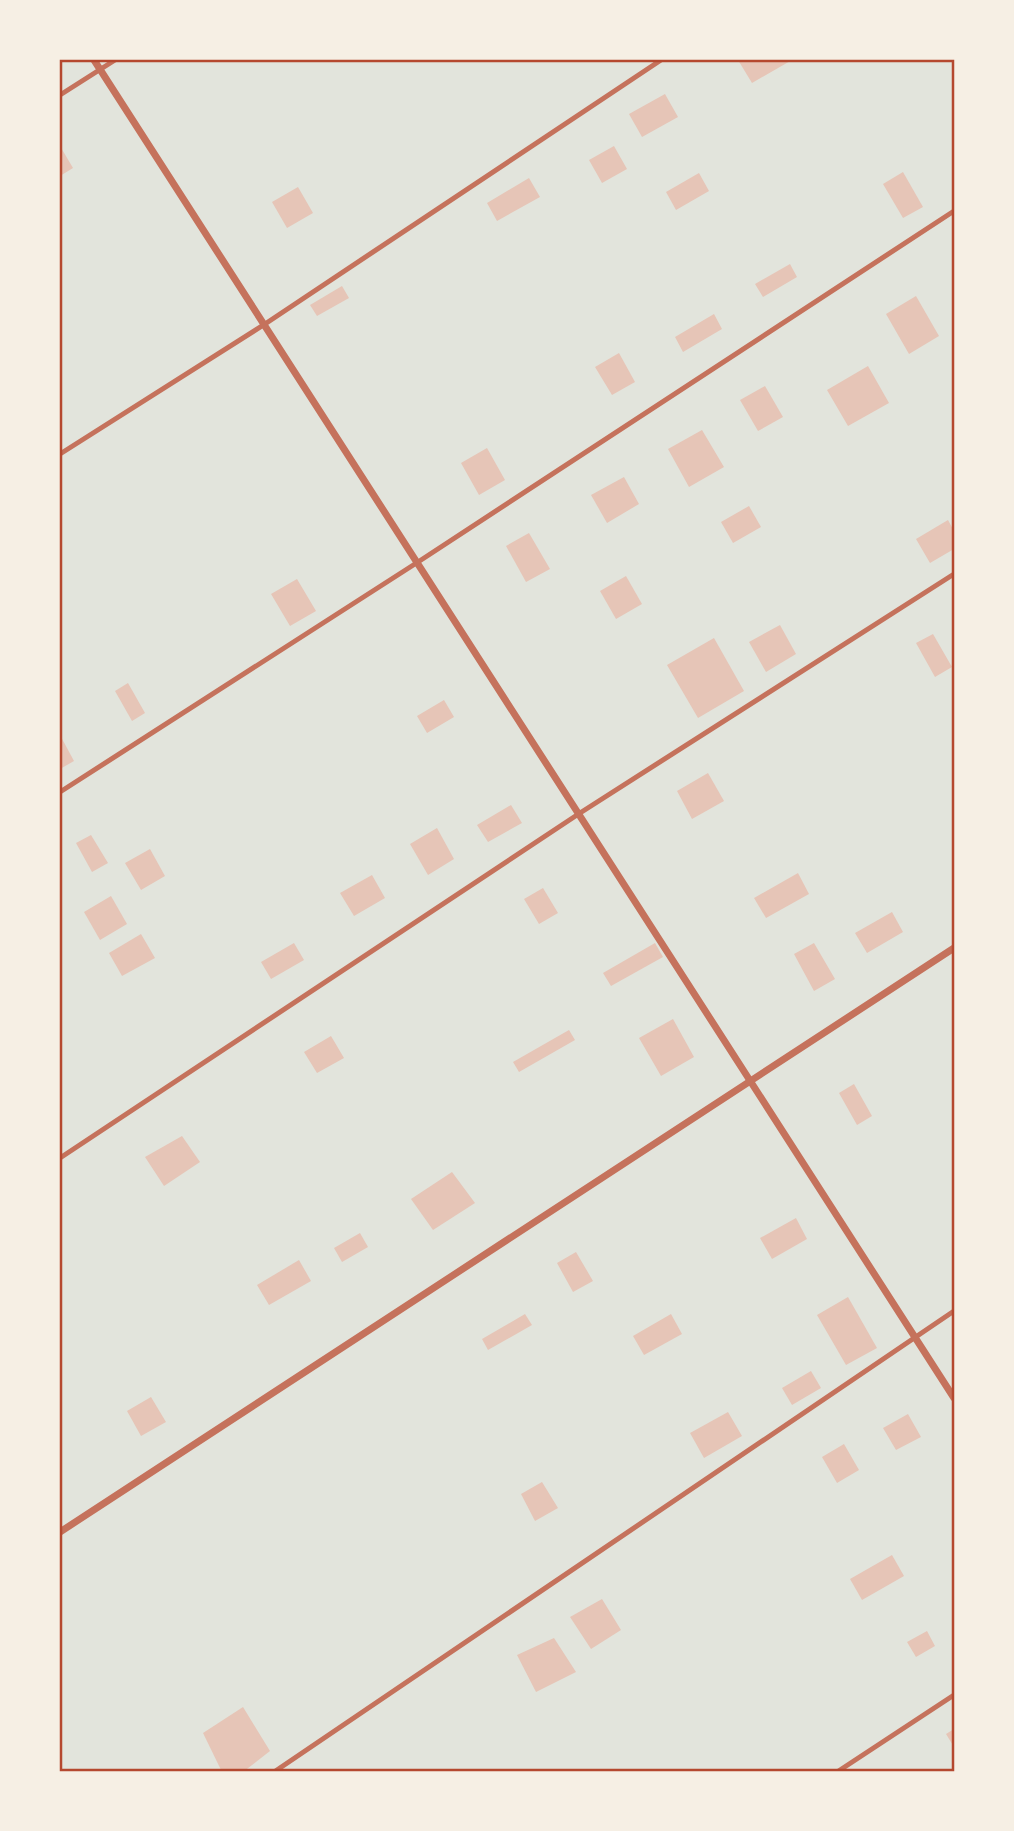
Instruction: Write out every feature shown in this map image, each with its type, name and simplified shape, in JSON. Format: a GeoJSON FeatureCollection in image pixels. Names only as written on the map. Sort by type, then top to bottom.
{"type":"FeatureCollection","features":[{"type":"Feature","properties":{"kind":"street"},"geometry":{"type":"LineString","coordinates":[[94,60],[954,1398]]}},
{"type":"Feature","properties":{"kind":"street"},"geometry":{"type":"LineString","coordinates":[[60,1532],[954,948]]}},
{"type":"Feature","properties":{"kind":"lane"},"geometry":{"type":"LineString","coordinates":[[60,95],[115,60]]}},
{"type":"Feature","properties":{"kind":"lane"},"geometry":{"type":"LineString","coordinates":[[60,454],[265,324],[661,60]]}},
{"type":"Feature","properties":{"kind":"lane"},"geometry":{"type":"LineString","coordinates":[[60,792],[418,562],[954,211]]}},
{"type":"Feature","properties":{"kind":"lane"},"geometry":{"type":"LineString","coordinates":[[60,1158],[580,813],[954,574]]}},
{"type":"Feature","properties":{"kind":"lane"},"geometry":{"type":"LineString","coordinates":[[274,1772],[954,1311]]}},
{"type":"Feature","properties":{"kind":"lane"},"geometry":{"type":"LineString","coordinates":[[836,1772],[954,1695]]}},
{"type":"Feature","properties":{"kind":"shaded area"},"geometry":{"type":"Polygon","coordinates":[[[60,60],[954,60],[954,1771],[60,1771],[60,60]]]}},
{"type":"Feature","properties":{"kind":"building"},"geometry":{"type":"Polygon","coordinates":[[[738,60],[792,60],[752,83],[738,60]]]}},
{"type":"Feature","properties":{"kind":"building"},"geometry":{"type":"Polygon","coordinates":[[[665,94],[678,117],[642,137],[629,114],[665,94]]]}},
{"type":"Feature","properties":{"kind":"building"},"geometry":{"type":"Polygon","coordinates":[[[60,146],[73,168],[60,176],[60,146]]]}},
{"type":"Feature","properties":{"kind":"building"},"geometry":{"type":"Polygon","coordinates":[[[614,146],[627,169],[602,183],[589,160],[614,146]]]}},
{"type":"Feature","properties":{"kind":"building"},"geometry":{"type":"Polygon","coordinates":[[[903,172],[923,207],[903,218],[883,184],[903,172]]]}},
{"type":"Feature","properties":{"kind":"building"},"geometry":{"type":"Polygon","coordinates":[[[699,173],[709,191],[676,210],[666,192],[699,173]]]}},
{"type":"Feature","properties":{"kind":"building"},"geometry":{"type":"Polygon","coordinates":[[[529,178],[540,197],[497,221],[487,203],[529,178]]]}},
{"type":"Feature","properties":{"kind":"building"},"geometry":{"type":"Polygon","coordinates":[[[298,187],[313,213],[287,228],[272,202],[298,187]]]}},
{"type":"Feature","properties":{"kind":"building"},"geometry":{"type":"Polygon","coordinates":[[[790,264],[797,277],[763,297],[755,284],[790,264]]]}},
{"type":"Feature","properties":{"kind":"building"},"geometry":{"type":"Polygon","coordinates":[[[342,286],[349,298],[317,316],[310,305],[342,286]]]}},
{"type":"Feature","properties":{"kind":"building"},"geometry":{"type":"Polygon","coordinates":[[[916,296],[939,336],[909,354],[886,314],[916,296]]]}},
{"type":"Feature","properties":{"kind":"building"},"geometry":{"type":"Polygon","coordinates":[[[714,314],[722,329],[683,352],[675,337],[714,314]]]}},
{"type":"Feature","properties":{"kind":"building"},"geometry":{"type":"Polygon","coordinates":[[[619,353],[635,382],[612,395],[595,367],[619,353]]]}},
{"type":"Feature","properties":{"kind":"building"},"geometry":{"type":"Polygon","coordinates":[[[868,366],[889,403],[848,426],[827,390],[868,366]]]}},
{"type":"Feature","properties":{"kind":"building"},"geometry":{"type":"Polygon","coordinates":[[[765,386],[783,417],[758,431],[740,400],[765,386]]]}},
{"type":"Feature","properties":{"kind":"building"},"geometry":{"type":"Polygon","coordinates":[[[702,430],[724,467],[689,487],[668,449],[702,430]]]}},
{"type":"Feature","properties":{"kind":"building"},"geometry":{"type":"Polygon","coordinates":[[[487,448],[505,480],[479,495],[461,463],[487,448]]]}},
{"type":"Feature","properties":{"kind":"building"},"geometry":{"type":"Polygon","coordinates":[[[624,477],[639,504],[607,523],[591,495],[624,477]]]}},
{"type":"Feature","properties":{"kind":"building"},"geometry":{"type":"Polygon","coordinates":[[[749,506],[761,527],[733,543],[721,522],[749,506]]]}},
{"type":"Feature","properties":{"kind":"building"},"geometry":{"type":"Polygon","coordinates":[[[948,520],[954,531],[954,549],[930,563],[916,539],[948,520]]]}},
{"type":"Feature","properties":{"kind":"building"},"geometry":{"type":"Polygon","coordinates":[[[529,533],[550,569],[526,582],[506,546],[529,533]]]}},
{"type":"Feature","properties":{"kind":"building"},"geometry":{"type":"Polygon","coordinates":[[[626,576],[642,604],[616,619],[600,591],[626,576]]]}},
{"type":"Feature","properties":{"kind":"building"},"geometry":{"type":"Polygon","coordinates":[[[297,579],[316,611],[290,626],[271,594],[297,579]]]}},
{"type":"Feature","properties":{"kind":"building"},"geometry":{"type":"Polygon","coordinates":[[[780,625],[796,654],[766,672],[749,642],[780,625]]]}},
{"type":"Feature","properties":{"kind":"building"},"geometry":{"type":"Polygon","coordinates":[[[933,634],[952,667],[935,677],[916,643],[933,634]]]}},
{"type":"Feature","properties":{"kind":"building"},"geometry":{"type":"Polygon","coordinates":[[[714,638],[744,691],[698,718],[667,665],[714,638]]]}},
{"type":"Feature","properties":{"kind":"building"},"geometry":{"type":"Polygon","coordinates":[[[128,683],[145,713],[132,721],[115,691],[128,683]]]}},
{"type":"Feature","properties":{"kind":"building"},"geometry":{"type":"Polygon","coordinates":[[[444,700],[454,717],[427,733],[417,716],[444,700]]]}},
{"type":"Feature","properties":{"kind":"building"},"geometry":{"type":"Polygon","coordinates":[[[60,735],[74,761],[60,769],[60,735]]]}},
{"type":"Feature","properties":{"kind":"building"},"geometry":{"type":"Polygon","coordinates":[[[708,773],[724,801],[692,819],[677,791],[708,773]]]}},
{"type":"Feature","properties":{"kind":"building"},"geometry":{"type":"Polygon","coordinates":[[[511,805],[522,823],[488,842],[477,825],[511,805]]]}},
{"type":"Feature","properties":{"kind":"building"},"geometry":{"type":"Polygon","coordinates":[[[437,828],[454,859],[428,875],[410,844],[437,828]]]}},
{"type":"Feature","properties":{"kind":"building"},"geometry":{"type":"Polygon","coordinates":[[[91,835],[108,863],[92,872],[76,843],[91,835]]]}},
{"type":"Feature","properties":{"kind":"building"},"geometry":{"type":"Polygon","coordinates":[[[150,849],[165,876],[141,890],[125,863],[150,849]]]}},
{"type":"Feature","properties":{"kind":"building"},"geometry":{"type":"Polygon","coordinates":[[[798,873],[809,894],[766,918],[754,898],[798,873]]]}},
{"type":"Feature","properties":{"kind":"building"},"geometry":{"type":"Polygon","coordinates":[[[372,875],[385,898],[354,916],[340,893],[372,875]]]}},
{"type":"Feature","properties":{"kind":"building"},"geometry":{"type":"Polygon","coordinates":[[[543,888],[558,913],[539,924],[524,899],[543,888]]]}},
{"type":"Feature","properties":{"kind":"building"},"geometry":{"type":"Polygon","coordinates":[[[111,896],[127,924],[100,940],[84,912],[111,896]]]}},
{"type":"Feature","properties":{"kind":"building"},"geometry":{"type":"Polygon","coordinates":[[[892,912],[903,932],[867,953],[855,933],[892,912]]]}},
{"type":"Feature","properties":{"kind":"building"},"geometry":{"type":"Polygon","coordinates":[[[141,934],[155,958],[122,976],[109,953],[141,934]]]}},
{"type":"Feature","properties":{"kind":"building"},"geometry":{"type":"Polygon","coordinates":[[[294,943],[304,960],[271,979],[261,962],[294,943]]]}},
{"type":"Feature","properties":{"kind":"building"},"geometry":{"type":"Polygon","coordinates":[[[655,943],[663,957],[611,986],[603,973],[655,943]]]}},
{"type":"Feature","properties":{"kind":"building"},"geometry":{"type":"Polygon","coordinates":[[[814,943],[835,979],[814,991],[794,954],[814,943]]]}},
{"type":"Feature","properties":{"kind":"building"},"geometry":{"type":"Polygon","coordinates":[[[673,1019],[694,1057],[661,1076],[639,1038],[673,1019]]]}},
{"type":"Feature","properties":{"kind":"building"},"geometry":{"type":"Polygon","coordinates":[[[569,1030],[575,1040],[519,1072],[513,1062],[569,1030]]]}},
{"type":"Feature","properties":{"kind":"building"},"geometry":{"type":"Polygon","coordinates":[[[331,1036],[344,1058],[317,1073],[304,1052],[331,1036]]]}},
{"type":"Feature","properties":{"kind":"building"},"geometry":{"type":"Polygon","coordinates":[[[854,1084],[872,1116],[857,1125],[839,1093],[854,1084]]]}},
{"type":"Feature","properties":{"kind":"building"},"geometry":{"type":"Polygon","coordinates":[[[182,1136],[200,1162],[164,1186],[145,1157],[182,1136]]]}},
{"type":"Feature","properties":{"kind":"building"},"geometry":{"type":"Polygon","coordinates":[[[452,1172],[475,1203],[433,1230],[411,1199],[452,1172]]]}},
{"type":"Feature","properties":{"kind":"building"},"geometry":{"type":"Polygon","coordinates":[[[796,1218],[807,1239],[772,1259],[760,1238],[796,1218]]]}},
{"type":"Feature","properties":{"kind":"building"},"geometry":{"type":"Polygon","coordinates":[[[360,1233],[368,1247],[342,1262],[334,1248],[360,1233]]]}},
{"type":"Feature","properties":{"kind":"building"},"geometry":{"type":"Polygon","coordinates":[[[576,1252],[593,1281],[573,1292],[557,1263],[576,1252]]]}},
{"type":"Feature","properties":{"kind":"building"},"geometry":{"type":"Polygon","coordinates":[[[299,1260],[311,1281],[269,1305],[257,1285],[299,1260]]]}},
{"type":"Feature","properties":{"kind":"building"},"geometry":{"type":"Polygon","coordinates":[[[848,1297],[877,1348],[846,1365],[817,1315],[848,1297]]]}},
{"type":"Feature","properties":{"kind":"building"},"geometry":{"type":"Polygon","coordinates":[[[525,1314],[532,1325],[488,1350],[482,1339],[525,1314]]]}},
{"type":"Feature","properties":{"kind":"building"},"geometry":{"type":"Polygon","coordinates":[[[671,1314],[682,1334],[644,1355],[633,1336],[671,1314]]]}},
{"type":"Feature","properties":{"kind":"building"},"geometry":{"type":"Polygon","coordinates":[[[811,1371],[821,1388],[792,1405],[782,1388],[811,1371]]]}},
{"type":"Feature","properties":{"kind":"building"},"geometry":{"type":"Polygon","coordinates":[[[151,1397],[166,1422],[141,1436],[127,1411],[151,1397]]]}},
{"type":"Feature","properties":{"kind":"building"},"geometry":{"type":"Polygon","coordinates":[[[728,1412],[742,1436],[704,1458],[690,1433],[728,1412]]]}},
{"type":"Feature","properties":{"kind":"building"},"geometry":{"type":"Polygon","coordinates":[[[908,1414],[921,1437],[896,1450],[883,1428],[908,1414]]]}},
{"type":"Feature","properties":{"kind":"building"},"geometry":{"type":"Polygon","coordinates":[[[844,1444],[859,1470],[837,1483],[822,1457],[844,1444]]]}},
{"type":"Feature","properties":{"kind":"building"},"geometry":{"type":"Polygon","coordinates":[[[542,1482],[558,1508],[535,1521],[521,1494],[542,1482]]]}},
{"type":"Feature","properties":{"kind":"building"},"geometry":{"type":"Polygon","coordinates":[[[892,1555],[904,1576],[862,1600],[850,1579],[892,1555]]]}},
{"type":"Feature","properties":{"kind":"building"},"geometry":{"type":"Polygon","coordinates":[[[602,1599],[621,1630],[591,1649],[570,1617],[602,1599]]]}},
{"type":"Feature","properties":{"kind":"building"},"geometry":{"type":"Polygon","coordinates":[[[927,1631],[935,1646],[916,1657],[907,1642],[927,1631]]]}},
{"type":"Feature","properties":{"kind":"building"},"geometry":{"type":"Polygon","coordinates":[[[554,1638],[576,1672],[536,1692],[517,1655],[554,1638]]]}},
{"type":"Feature","properties":{"kind":"building"},"geometry":{"type":"Polygon","coordinates":[[[243,1707],[270,1751],[243,1772],[222,1772],[203,1733],[243,1707]]]}},
{"type":"Feature","properties":{"kind":"building"},"geometry":{"type":"Polygon","coordinates":[[[954,1729],[954,1747],[946,1734],[954,1729]]]}}]}
